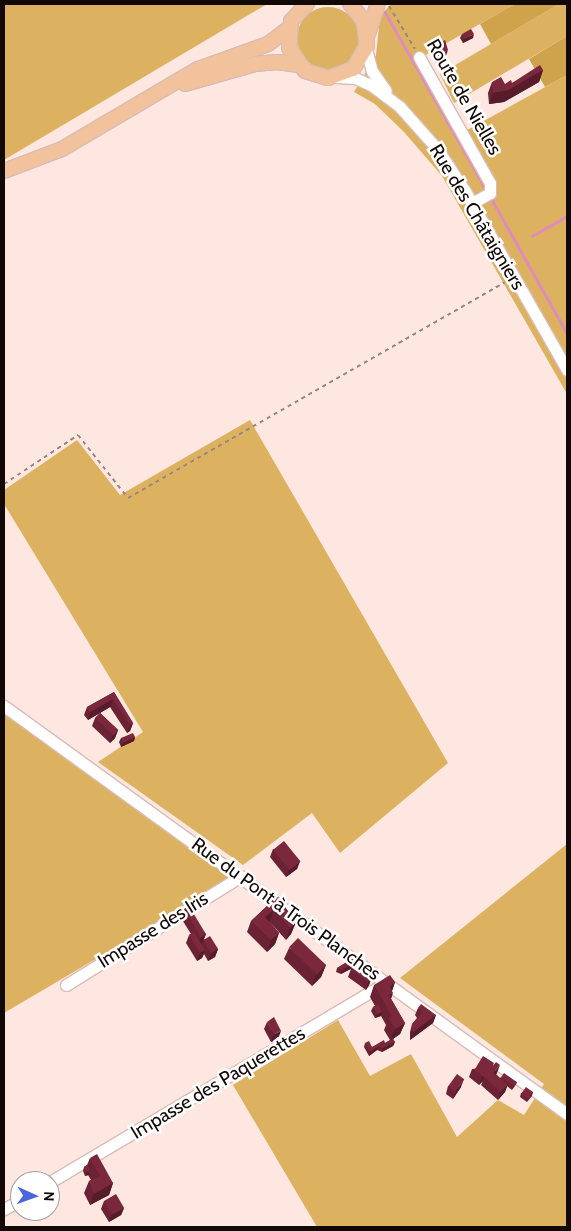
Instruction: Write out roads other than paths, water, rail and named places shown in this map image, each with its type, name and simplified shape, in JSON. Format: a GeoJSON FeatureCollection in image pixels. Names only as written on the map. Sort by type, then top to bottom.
{"type":"FeatureCollection","features":[{"type":"Feature","properties":{"kind":"main road"},"geometry":{"type":"LineString","coordinates":[[4,171],[67,146],[211,62],[274,41],[293,16],[306,4]]}},
{"type":"Feature","properties":{"kind":"main road"},"geometry":{"type":"LineString","coordinates":[[350,4],[362,17],[368,35]]}},
{"type":"Feature","properties":{"kind":"main road"},"geometry":{"type":"LineString","coordinates":[[156,95],[239,66],[277,62],[299,65],[316,76],[336,77],[353,69],[366,49],[368,35],[378,4]]}},
{"type":"Feature","properties":{"kind":"main road"},"geometry":{"type":"LineString","coordinates":[[293,16],[290,48],[299,65]]}},
{"type":"Feature","properties":{"kind":"street"},"geometry":{"type":"LineString","coordinates":[[366,49],[376,77],[400,108]]}},
{"type":"Feature","properties":{"kind":"street","name":"Route de Nielles"},"geometry":{"type":"LineString","coordinates":[[419,57],[489,180],[481,198]]}},
{"type":"Feature","properties":{"kind":"street","name":"Rue des Châtaigniers"},"geometry":{"type":"LineString","coordinates":[[336,77],[365,81],[400,108],[481,198],[514,276],[567,370]]}},
{"type":"Feature","properties":{"kind":"street","name":"Rue du Pont à Trois Planches"},"geometry":{"type":"LineString","coordinates":[[4,706],[567,1114]]}},
{"type":"Feature","properties":{"kind":"street","name":"Impasse des Iris"},"geometry":{"type":"LineString","coordinates":[[66,985],[241,876]]}},
{"type":"Feature","properties":{"kind":"street","name":"Impasse des Paquerettes"},"geometry":{"type":"LineString","coordinates":[[60,1176],[386,982]]}},
{"type":"Feature","properties":{"kind":"waterway"},"geometry":{"type":"LineString","coordinates":[[385,12],[486,189]]}},
{"type":"Feature","properties":{"kind":"waterway"},"geometry":{"type":"LineString","coordinates":[[490,196],[567,333]]}},
{"type":"Feature","properties":{"kind":"waterway"},"geometry":{"type":"LineString","coordinates":[[532,236],[567,216]]}}]}
